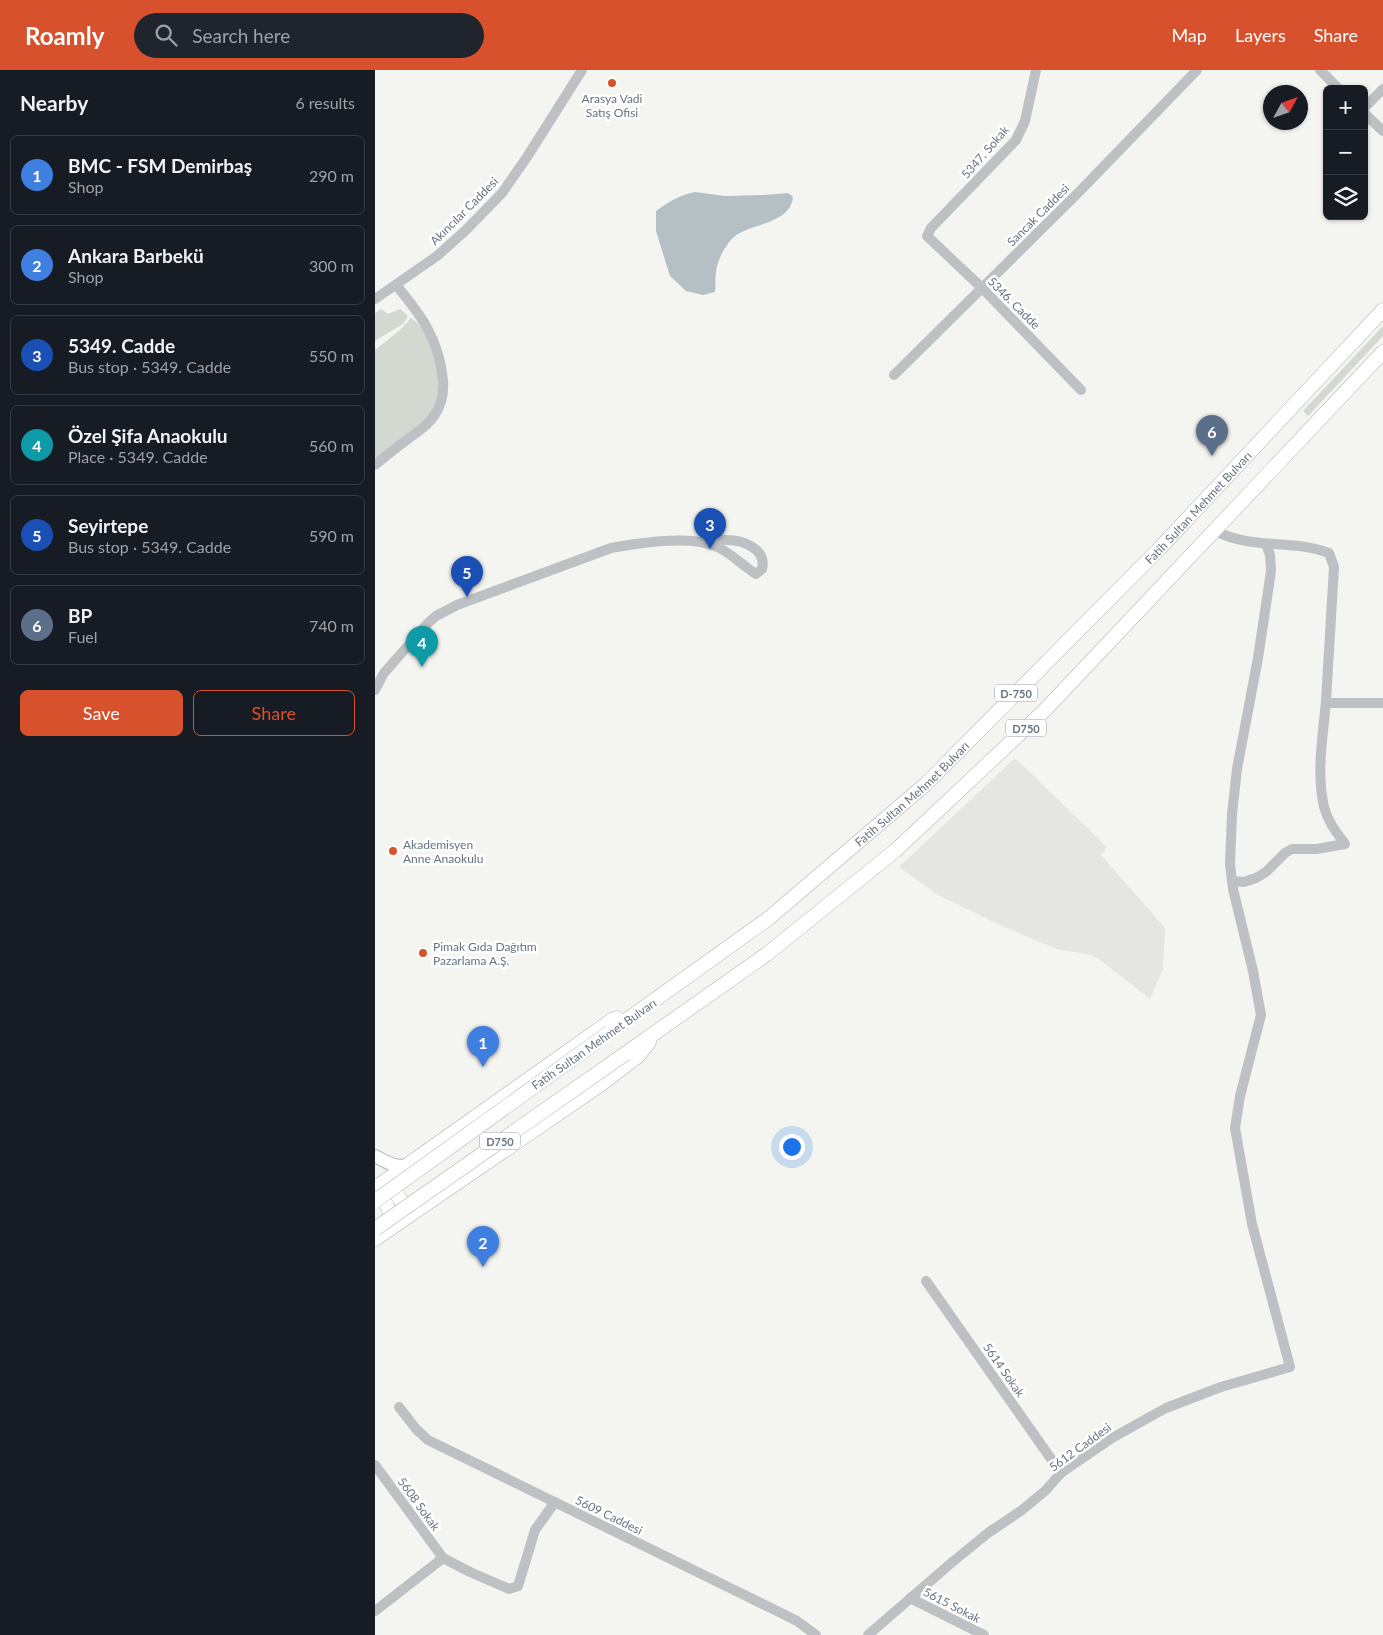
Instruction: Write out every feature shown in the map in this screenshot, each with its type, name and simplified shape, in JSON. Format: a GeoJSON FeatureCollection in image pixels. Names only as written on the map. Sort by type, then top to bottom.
{"type":"FeatureCollection","features":[{"type":"Feature","properties":{"kind":"highway","name":"Fatih Sultan Mehmet Bulvarı"},"geometry":{"type":"LineString","coordinates":[[375,1201],[769,918],[926,784],[1160,548],[1383,310]]}},
{"type":"Feature","properties":{"kind":"highway","name":"Fatih Sultan Mehmet Bulvarı"},"geometry":{"type":"LineString","coordinates":[[378,1235],[658,1030],[767,954],[896,850],[1045,710],[1383,352]]}},
{"type":"Feature","properties":{"kind":"highway"},"geometry":{"type":"LineString","coordinates":[[375,1188],[612,1020],[644,1008]]}},
{"type":"Feature","properties":{"kind":"highway"},"geometry":{"type":"LineString","coordinates":[[378,1235],[421,1208],[600,1085],[638,1056],[658,1030]]}},
{"type":"Feature","properties":{"kind":"highway"},"geometry":{"type":"LineString","coordinates":[[403,1169],[395,1185],[398,1197],[408,1206],[421,1208]]}},
{"type":"Feature","properties":{"kind":"highway"},"geometry":{"type":"LineString","coordinates":[[375,1197],[381,1199],[389,1208],[390,1214],[378,1235]]}},
{"type":"Feature","properties":{"kind":"main road"},"geometry":{"type":"LineString","coordinates":[[375,1156],[403,1169]]}},
{"type":"Feature","properties":{"kind":"street","name":"Akıncılar Caddesi"},"geometry":{"type":"LineString","coordinates":[[375,299],[437,256],[466,230],[502,193],[582,70]]}},
{"type":"Feature","properties":{"kind":"street","name":"5347. Sokak"},"geometry":{"type":"LineString","coordinates":[[927,236],[931,228],[1016,140],[1025,121],[1036,70]]}},
{"type":"Feature","properties":{"kind":"street","name":"Sancak Caddesi"},"geometry":{"type":"LineString","coordinates":[[894,376],[1078,193],[1197,70]]}},
{"type":"Feature","properties":{"kind":"street"},"geometry":{"type":"LineString","coordinates":[[1320,70],[1335,85]]}},
{"type":"Feature","properties":{"kind":"street"},"geometry":{"type":"LineString","coordinates":[[1368,104],[1383,89]]}},
{"type":"Feature","properties":{"kind":"street"},"geometry":{"type":"LineString","coordinates":[[1368,117],[1383,131]]}},
{"type":"Feature","properties":{"kind":"street","name":"5346. Cadde"},"geometry":{"type":"LineString","coordinates":[[927,236],[982,288],[1081,390]]}},
{"type":"Feature","properties":{"kind":"street"},"geometry":{"type":"LineString","coordinates":[[375,465],[431,421],[439,407],[443,394],[441,366],[436,346],[427,326],[416,309],[396,285]]}},
{"type":"Feature","properties":{"kind":"street"},"geometry":{"type":"LineString","coordinates":[[1215,530],[1229,538],[1266,544],[1317,548],[1329,553],[1334,567],[1321,742],[1321,788],[1328,818],[1333,829],[1345,844],[1317,849],[1291,849],[1266,872],[1256,878],[1244,882],[1232,882],[1230,864],[1232,814],[1237,769],[1258,658],[1271,571],[1270,556],[1266,544]]}},
{"type":"Feature","properties":{"kind":"street"},"geometry":{"type":"LineString","coordinates":[[375,690],[395,658],[436,616],[448,609],[611,548],[633,544],[687,540],[706,542],[725,539],[747,544],[760,554],[763,562],[762,569],[756,574],[724,550],[706,542]]}},
{"type":"Feature","properties":{"kind":"street"},"geometry":{"type":"LineString","coordinates":[[1325,703],[1383,703]]}},
{"type":"Feature","properties":{"kind":"street","name":"5612 Caddesi"},"geometry":{"type":"LineString","coordinates":[[869,1635],[988,1533],[1022,1510],[1045,1491],[1061,1473],[1097,1450],[1111,1438],[1166,1408],[1221,1387],[1290,1368],[1252,1224],[1235,1128],[1240,1096],[1261,1015],[1253,971],[1232,882]]}},
{"type":"Feature","properties":{"kind":"street","name":"5614 Sokak"},"geometry":{"type":"LineString","coordinates":[[926,1281],[1061,1473]]}},
{"type":"Feature","properties":{"kind":"street","name":"5609 Caddesi"},"geometry":{"type":"LineString","coordinates":[[399,1407],[416,1429],[429,1440],[797,1621],[816,1635]]}},
{"type":"Feature","properties":{"kind":"street","name":"5608 Sokak"},"geometry":{"type":"LineString","coordinates":[[375,1465],[443,1558]]}},
{"type":"Feature","properties":{"kind":"street"},"geometry":{"type":"LineString","coordinates":[[375,1610],[443,1558],[495,1583],[509,1588],[518,1586],[535,1530],[555,1502]]}},
{"type":"Feature","properties":{"kind":"street","name":"5615 Sokak"},"geometry":{"type":"LineString","coordinates":[[910,1598],[984,1635]]}},
{"type":"Feature","properties":{"kind":"shaded area"},"geometry":{"type":"Polygon","coordinates":[[[695,192],[725,196],[788,193],[793,197],[785,213],[768,222],[741,232],[731,240],[718,263],[715,292],[703,295],[686,291],[670,276],[656,231],[656,211],[674,199],[695,192]]]}},
{"type":"Feature","properties":{"kind":"shaded area"},"geometry":{"type":"Polygon","coordinates":[[[381,309],[388,314],[400,309],[408,316],[403,324],[375,341],[375,313],[381,309]]]}},
{"type":"Feature","properties":{"kind":"shaded area"},"geometry":{"type":"Polygon","coordinates":[[[411,318],[422,329],[433,353],[439,382],[437,403],[430,416],[423,423],[375,460],[375,350],[400,330],[411,318]]]}},
{"type":"Feature","properties":{"kind":"shaded area"},"geometry":{"type":"Polygon","coordinates":[[[1383,326],[1383,336],[1308,416],[1303,411],[1383,326]]]}},
{"type":"Feature","properties":{"kind":"shaded area"},"geometry":{"type":"Polygon","coordinates":[[[1015,758],[1107,847],[1101,855],[1165,928],[1163,969],[1150,999],[1099,959],[1091,955],[1056,949],[1000,925],[938,895],[899,867],[1015,758]]]}},
{"type":"Feature","properties":{"kind":"place","name":"Arasya Vadi Satış Ofisi"},"geometry":{"type":"Point","coordinates":[612,83]}},
{"type":"Feature","properties":{"kind":"place","name":"BP"},"geometry":{"type":"Point","coordinates":[1212,456]}},
{"type":"Feature","properties":{"kind":"place","name":"5349. Cadde"},"geometry":{"type":"Point","coordinates":[710,549]}},
{"type":"Feature","properties":{"kind":"place","name":"Seyirtepe"},"geometry":{"type":"Point","coordinates":[467,597]}},
{"type":"Feature","properties":{"kind":"place","name":"Özel Şifa Anaokulu"},"geometry":{"type":"Point","coordinates":[422,667]}},
{"type":"Feature","properties":{"kind":"place","name":"Akademisyen Anne Anaokulu"},"geometry":{"type":"Point","coordinates":[393,851]}},
{"type":"Feature","properties":{"kind":"place","name":"Pimak Gıda Dağıtım Pazarlama A.Ş."},"geometry":{"type":"Point","coordinates":[423,953]}},
{"type":"Feature","properties":{"kind":"place","name":"BMC - FSM Demirbaş"},"geometry":{"type":"Point","coordinates":[483,1067]}},
{"type":"Feature","properties":{"kind":"place","name":"Ankara Barbekü"},"geometry":{"type":"Point","coordinates":[483,1267]}}]}
